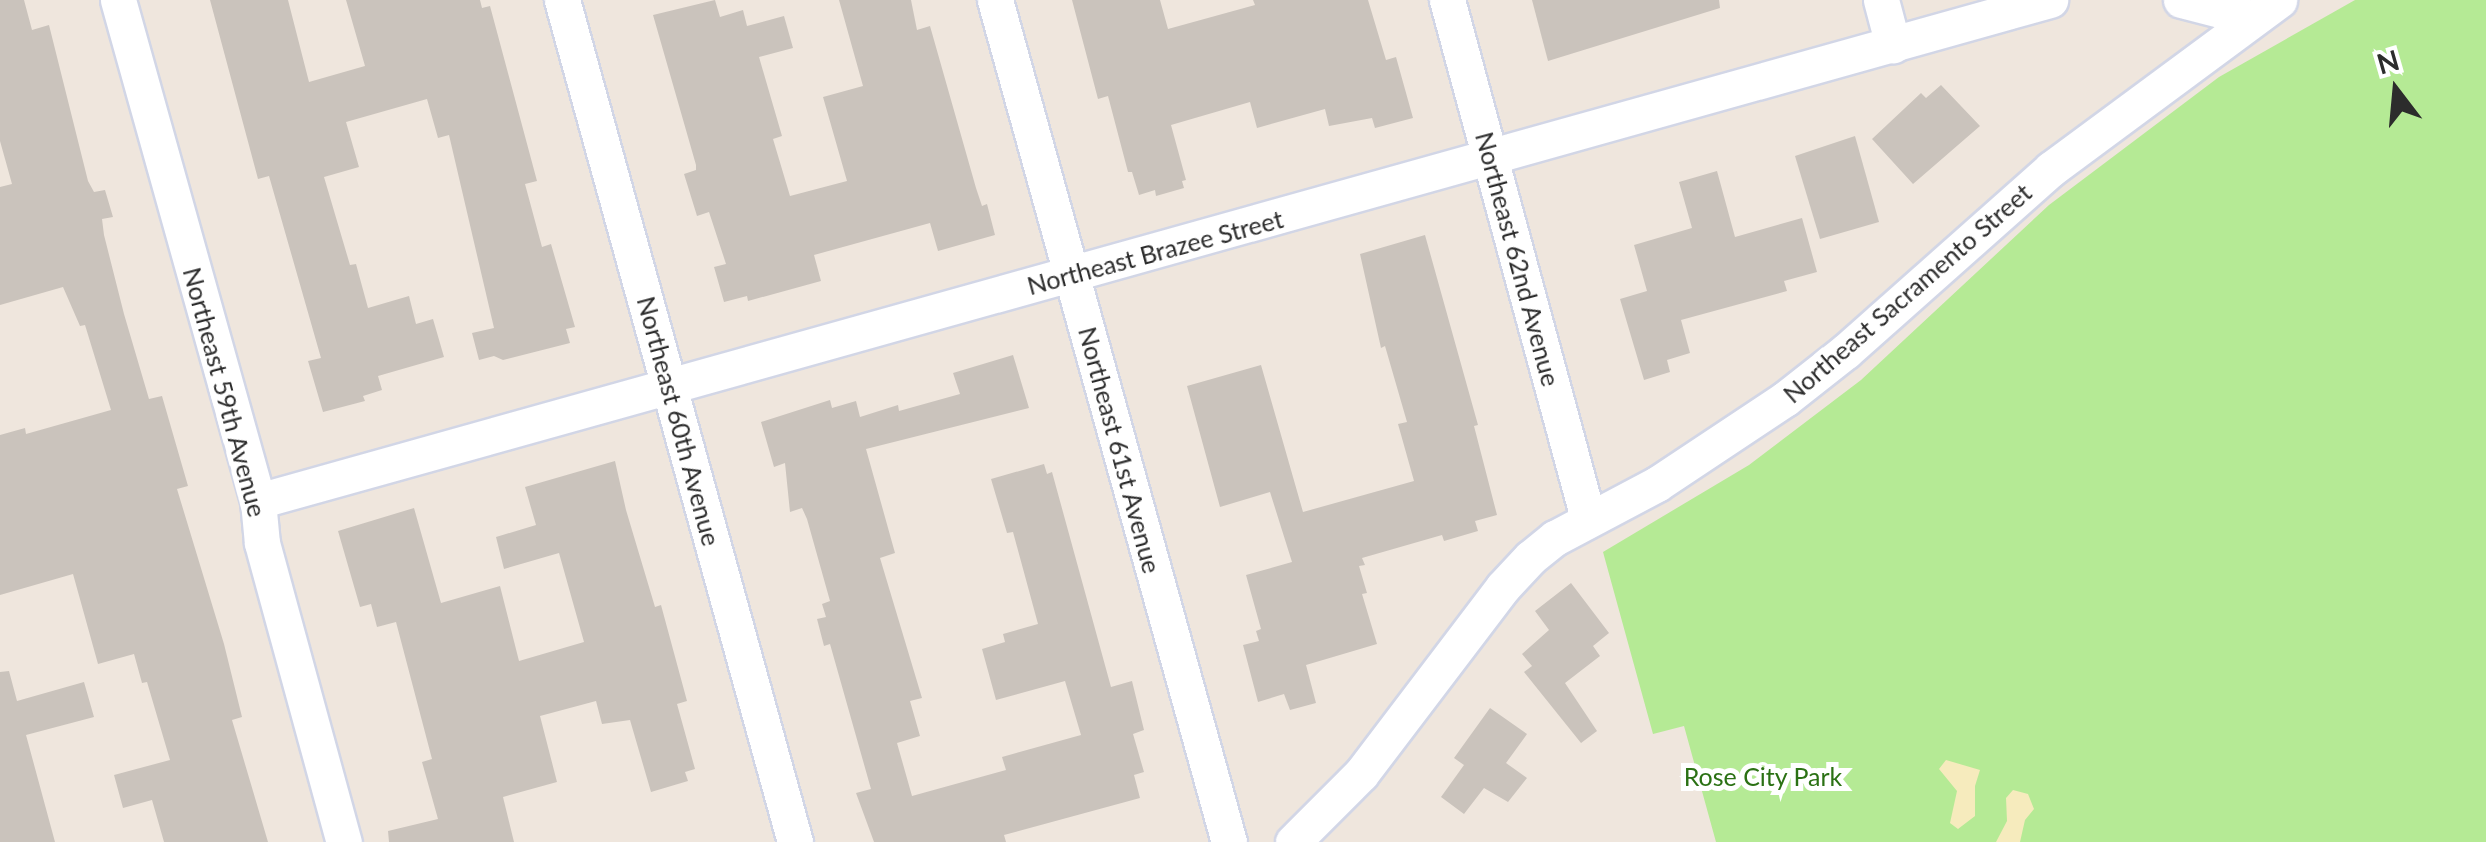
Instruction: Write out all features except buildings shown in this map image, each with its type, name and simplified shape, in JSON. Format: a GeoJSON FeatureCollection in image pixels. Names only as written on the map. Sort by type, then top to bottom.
{"type":"FeatureCollection","features":[{"type":"Feature","properties":{"kind":"street","name":"Northeast 59th Avenue"},"geometry":{"type":"LineString","coordinates":[[118,0],[258,501],[262,543],[344,842]]}},
{"type":"Feature","properties":{"kind":"street","name":"Northeast 60th Avenue"},"geometry":{"type":"LineString","coordinates":[[562,0],[794,842]]}},
{"type":"Feature","properties":{"kind":"street","name":"Northeast 61st Avenue"},"geometry":{"type":"LineString","coordinates":[[995,0],[1229,842]]}},
{"type":"Feature","properties":{"kind":"street","name":"Northeast 62nd Avenue"},"geometry":{"type":"LineString","coordinates":[[1447,0],[1588,518]]}},
{"type":"Feature","properties":{"kind":"street"},"geometry":{"type":"LineString","coordinates":[[1881,0],[1893,45]]}},
{"type":"Feature","properties":{"kind":"street","name":"Northeast Brazee Street"},"geometry":{"type":"LineString","coordinates":[[258,501],[1492,160],[2050,0]]}},
{"type":"Feature","properties":{"kind":"street"},"geometry":{"type":"LineString","coordinates":[[2181,0],[2265,9]]}},
{"type":"Feature","properties":{"kind":"street","name":"Northeast Sacramento Street"},"geometry":{"type":"LineString","coordinates":[[1293,842],[1361,774],[1502,587],[1555,538],[1657,484],[1785,399],[2051,169],[2265,9]]}},
{"type":"Feature","properties":{"kind":"green space","name":"Rose City Park"},"geometry":{"type":"Polygon","coordinates":[[[2355,0],[2486,0],[2486,842],[1716,842],[1684,726],[1653,734],[1603,552],[1749,465],[1861,380],[2049,205],[2219,77],[2355,0]]]}},
{"type":"Feature","properties":{"kind":"sand"},"geometry":{"type":"Polygon","coordinates":[[[1946,760],[1980,770],[1975,786],[1975,816],[1958,829],[1950,823],[1957,791],[1939,769],[1946,760]]]}},
{"type":"Feature","properties":{"kind":"sand"},"geometry":{"type":"Polygon","coordinates":[[[2013,790],[2028,794],[2034,809],[2025,820],[2020,842],[1996,842],[2007,821],[2006,798],[2013,790]]]}}]}
